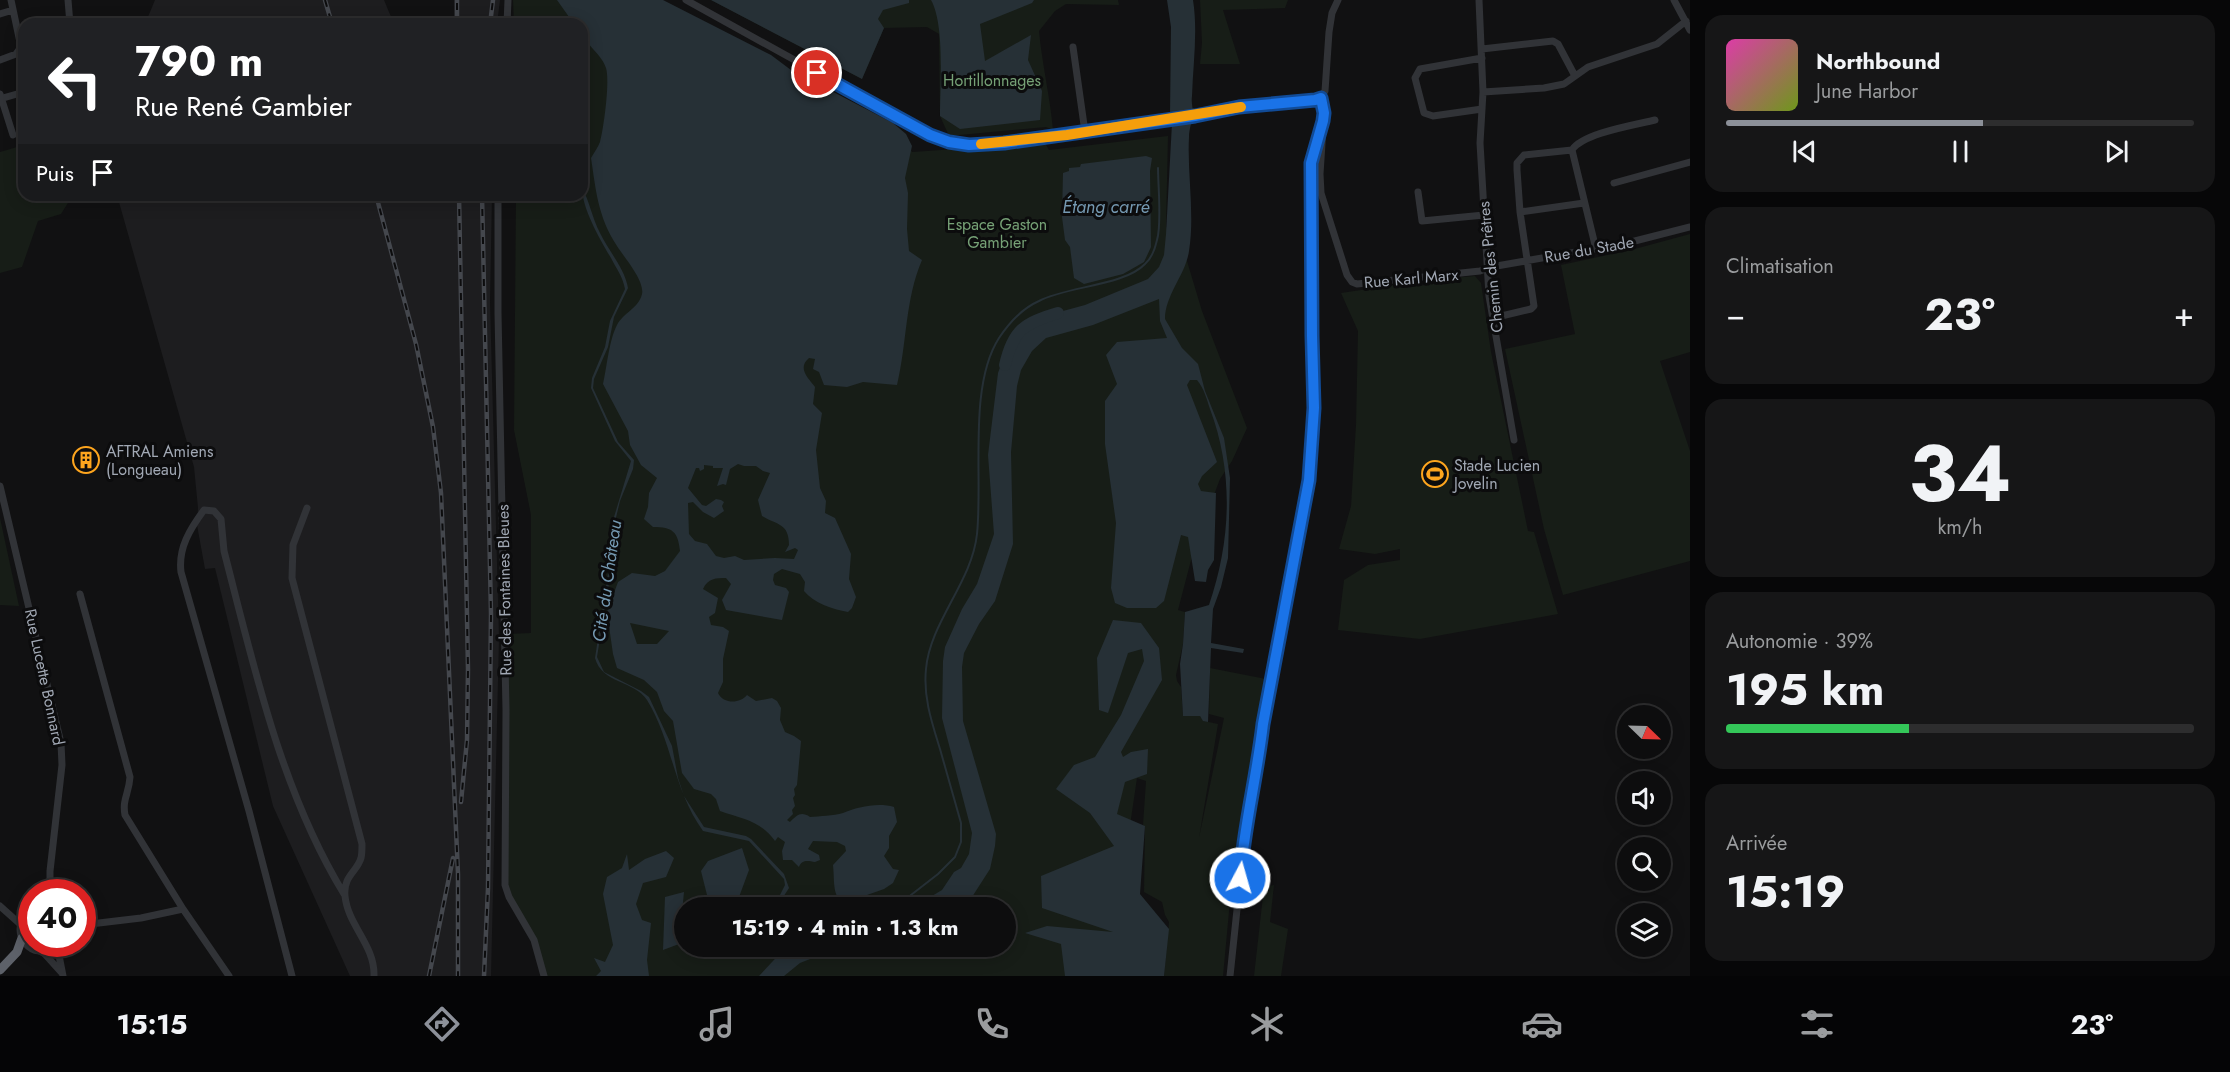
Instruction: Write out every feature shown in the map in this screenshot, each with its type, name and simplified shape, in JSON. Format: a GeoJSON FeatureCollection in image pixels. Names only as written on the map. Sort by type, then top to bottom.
{"type":"FeatureCollection","features":[{"type":"Feature","properties":{"kind":"highway"},"geometry":{"type":"LineString","coordinates":[[0,970],[18,949]]}},
{"type":"Feature","properties":{"kind":"street"},"geometry":{"type":"LineString","coordinates":[[11,0],[18,33]]}},
{"type":"Feature","properties":{"kind":"street"},"geometry":{"type":"LineString","coordinates":[[68,0],[70,18]]}},
{"type":"Feature","properties":{"kind":"street"},"geometry":{"type":"LineString","coordinates":[[507,18],[508,0]]}},
{"type":"Feature","properties":{"kind":"street"},"geometry":{"type":"LineString","coordinates":[[686,0],[930,135],[949,142],[980,144],[1085,132],[1195,116],[1239,107],[1321,98],[1325,91],[1331,21],[1338,0]]}},
{"type":"Feature","properties":{"kind":"street","name":"Chemin des Prêtres"},"geometry":{"type":"LineString","coordinates":[[1479,0],[1483,92],[1480,143],[1489,296],[1514,440]]}},
{"type":"Feature","properties":{"kind":"street"},"geometry":{"type":"LineString","coordinates":[[1674,0],[1690,30]]}},
{"type":"Feature","properties":{"kind":"street"},"geometry":{"type":"LineString","coordinates":[[0,14],[13,10]]}},
{"type":"Feature","properties":{"kind":"street"},"geometry":{"type":"LineString","coordinates":[[1483,92],[1544,88],[1564,84],[1588,67],[1657,45],[1686,21]]}},
{"type":"Feature","properties":{"kind":"street"},"geometry":{"type":"LineString","coordinates":[[1482,49],[1553,41],[1558,44],[1575,76]]}},
{"type":"Feature","properties":{"kind":"street"},"geometry":{"type":"LineString","coordinates":[[1073,47],[1085,132]]}},
{"type":"Feature","properties":{"kind":"street"},"geometry":{"type":"LineString","coordinates":[[0,60],[18,51]]}},
{"type":"Feature","properties":{"kind":"street"},"geometry":{"type":"LineString","coordinates":[[1482,58],[1420,69],[1415,78],[1424,113],[1433,116],[1482,109]]}},
{"type":"Feature","properties":{"kind":"street"},"geometry":{"type":"LineString","coordinates":[[13,135],[0,97],[18,93]]}},
{"type":"Feature","properties":{"kind":"street","name":"Rue Karl Marx"},"geometry":{"type":"LineString","coordinates":[[1321,98],[1324,113],[1321,127],[1323,131],[1321,193],[1347,275],[1352,282],[1357,284],[1480,271],[1488,268]]}},
{"type":"Feature","properties":{"kind":"street"},"geometry":{"type":"LineString","coordinates":[[1596,249],[1572,150],[1576,144],[1603,133],[1655,120]]}},
{"type":"Feature","properties":{"kind":"street"},"geometry":{"type":"LineString","coordinates":[[1230,976],[1249,808],[1309,480],[1314,408],[1311,163],[1321,127]]}},
{"type":"Feature","properties":{"kind":"street"},"geometry":{"type":"LineString","coordinates":[[1493,318],[1531,309],[1534,306],[1520,212],[1517,163],[1524,155],[1572,150]]}},
{"type":"Feature","properties":{"kind":"street"},"geometry":{"type":"LineString","coordinates":[[1614,183],[1690,162]]}},
{"type":"Feature","properties":{"kind":"street"},"geometry":{"type":"LineString","coordinates":[[1418,192],[1422,221],[1484,215]]}},
{"type":"Feature","properties":{"kind":"street","name":"Rue des Fontaines Bleues"},"geometry":{"type":"LineString","coordinates":[[498,201],[506,710],[505,885],[509,897],[534,940],[544,976]]}},
{"type":"Feature","properties":{"kind":"street"},"geometry":{"type":"LineString","coordinates":[[1520,212],[1584,203]]}},
{"type":"Feature","properties":{"kind":"street","name":"Rue du Stade"},"geometry":{"type":"LineString","coordinates":[[1488,268],[1627,243],[1690,227]]}},
{"type":"Feature","properties":{"kind":"street","name":"Rue Lucette Bonnard"},"geometry":{"type":"LineString","coordinates":[[0,486],[61,743],[62,765],[50,879]]}},
{"type":"Feature","properties":{"kind":"street"},"geometry":{"type":"LineString","coordinates":[[307,508],[293,545],[292,578],[362,844],[361,861],[350,874],[344,894]]}},
{"type":"Feature","properties":{"kind":"street"},"geometry":{"type":"LineString","coordinates":[[292,976],[249,811],[181,572],[180,553],[193,525],[204,510],[214,511],[221,519],[224,551],[280,754],[331,873],[344,894],[353,920],[370,951],[374,961],[374,976]]}},
{"type":"Feature","properties":{"kind":"street"},"geometry":{"type":"LineString","coordinates":[[80,594],[130,777],[129,789],[123,804],[125,815],[183,909],[230,976]]}},
{"type":"Feature","properties":{"kind":"street","name":"Rue Lucette Bonnard"},"geometry":{"type":"LineString","coordinates":[[47,879],[50,871]]}},
{"type":"Feature","properties":{"kind":"street"},"geometry":{"type":"LineString","coordinates":[[0,906],[18,922]]}},
{"type":"Feature","properties":{"kind":"street"},"geometry":{"type":"LineString","coordinates":[[96,923],[141,918],[183,909]]}},
{"type":"Feature","properties":{"kind":"street"},"geometry":{"type":"LineString","coordinates":[[10,914],[18,913]]}},
{"type":"Feature","properties":{"kind":"street"},"geometry":{"type":"LineString","coordinates":[[47,957],[63,975]]}},
{"type":"Feature","properties":{"kind":"street"},"geometry":{"type":"LineString","coordinates":[[60,957],[63,975]]}},
{"type":"Feature","properties":{"kind":"shaded area"},"geometry":{"type":"Polygon","coordinates":[[[155,0],[384,0],[392,18],[148,18],[155,0]]]}},
{"type":"Feature","properties":{"kind":"shaded area"},"geometry":{"type":"Polygon","coordinates":[[[454,0],[500,0],[498,18],[454,18],[454,0]]]}},
{"type":"Feature","properties":{"kind":"shaded area"},"geometry":{"type":"Polygon","coordinates":[[[119,201],[492,201],[490,302],[499,638],[491,976],[350,976],[273,806],[215,568],[205,569],[197,525],[198,508],[194,467],[119,201]]]}},
{"type":"Feature","properties":{"kind":"green space","name":"Espace Gaston Gambier"},"geometry":{"type":"Polygon","coordinates":[[[513,0],[648,0],[901,130],[912,152],[1045,143],[1049,150],[1168,136],[1166,227],[1181,241],[1202,311],[1247,428],[1232,461],[1220,479],[1195,545],[1178,610],[1185,612],[1183,644],[1176,675],[1181,687],[1183,715],[1200,716],[1204,721],[1218,724],[1199,838],[1224,718],[1209,714],[1210,668],[1266,679],[1234,858],[1223,976],[1164,976],[1169,922],[1162,902],[1144,892],[1145,827],[1143,825],[1146,781],[1137,778],[1127,846],[1132,976],[544,976],[537,948],[505,885],[505,634],[531,633],[531,515],[514,430],[516,201],[588,201],[588,18],[514,18],[513,0]]]}},
{"type":"Feature","properties":{"kind":"green space","name":"Hortillonnages"},"geometry":{"type":"Polygon","coordinates":[[[711,0],[1118,0],[1119,5],[1066,4],[1055,11],[1039,31],[1053,130],[1046,127],[949,136],[940,116],[939,34],[927,27],[884,28],[862,79],[711,0]]]}},
{"type":"Feature","properties":{"kind":"green space"},"geometry":{"type":"Polygon","coordinates":[[[1200,0],[1288,0],[1285,8],[1223,10],[1240,64],[1200,64],[1202,43],[1200,0]]]}},
{"type":"Feature","properties":{"kind":"green space"},"geometry":{"type":"Polygon","coordinates":[[[18,147],[18,201],[69,201],[61,214],[38,221],[22,267],[0,273],[0,152],[18,147]]]}},
{"type":"Feature","properties":{"kind":"green space"},"geometry":{"type":"Polygon","coordinates":[[[1690,234],[1690,352],[1660,361],[1690,451],[1690,561],[1563,595],[1544,529],[1505,349],[1575,334],[1561,265],[1690,234]]]}},
{"type":"Feature","properties":{"kind":"green space","name":"Stade Lucien Jovelin"},"geometry":{"type":"Polygon","coordinates":[[[1475,276],[1481,283],[1491,352],[1528,531],[1534,532],[1558,614],[1420,639],[1338,630],[1344,580],[1368,565],[1400,560],[1400,549],[1375,554],[1339,549],[1351,506],[1358,331],[1341,293],[1401,284],[1402,288],[1441,283],[1441,279],[1475,276]]]}},
{"type":"Feature","properties":{"kind":"green space"},"geometry":{"type":"Polygon","coordinates":[[[0,518],[19,606],[0,605],[0,518]]]}},
{"type":"Feature","properties":{"kind":"green space"},"geometry":{"type":"Polygon","coordinates":[[[1274,885],[1270,922],[1288,929],[1281,976],[1254,976],[1264,887],[1274,885]]]}},
{"type":"Feature","properties":{"kind":"water"},"geometry":{"type":"Polygon","coordinates":[[[557,0],[663,0],[771,55],[791,70],[893,123],[906,134],[912,146],[905,178],[908,193],[907,229],[909,251],[922,260],[912,290],[897,385],[863,382],[847,387],[824,385],[819,372],[813,369],[815,359],[809,358],[804,365],[805,373],[815,387],[813,404],[822,413],[816,450],[820,488],[826,501],[825,513],[835,518],[851,554],[849,579],[856,597],[852,608],[848,612],[818,602],[804,591],[805,582],[800,574],[782,569],[774,574],[773,580],[775,585],[786,588],[789,592],[782,620],[726,610],[722,600],[731,584],[726,578],[710,581],[703,589],[718,598],[715,613],[709,617],[711,625],[723,627],[729,631],[723,659],[723,682],[718,693],[720,697],[732,702],[747,695],[756,701],[772,698],[781,708],[780,720],[785,732],[801,741],[797,785],[793,798],[795,806],[792,810],[793,814],[787,820],[790,822],[802,814],[810,817],[839,814],[868,806],[894,807],[897,822],[889,836],[889,848],[884,856],[893,869],[899,870],[893,883],[863,897],[838,897],[837,895],[833,865],[846,851],[845,846],[837,842],[813,841],[808,849],[819,855],[820,860],[804,862],[799,867],[792,860],[783,860],[782,851],[785,842],[778,837],[775,841],[758,825],[720,811],[716,799],[711,794],[694,789],[682,773],[673,721],[664,711],[657,692],[644,680],[617,668],[607,612],[618,582],[632,573],[655,576],[665,571],[680,551],[678,539],[673,532],[665,528],[653,527],[644,519],[649,493],[657,478],[641,465],[630,445],[628,431],[603,384],[614,331],[620,321],[638,303],[642,289],[637,276],[606,225],[594,182],[591,158],[602,135],[606,104],[607,74],[603,62],[588,43],[588,18],[570,18],[557,0]],[[738,464],[730,469],[726,485],[717,486],[723,468],[704,465],[704,469],[700,471],[696,468],[688,488],[702,505],[706,506],[716,499],[721,500],[724,502],[722,506],[724,511],[714,518],[703,512],[693,502],[688,503],[689,534],[695,541],[707,544],[716,556],[724,558],[735,556],[744,560],[794,559],[798,550],[795,548],[785,552],[789,545],[787,532],[777,523],[762,516],[758,500],[770,473],[756,466],[738,464]],[[630,623],[637,644],[657,644],[669,631],[630,623]]]}},
{"type":"Feature","properties":{"kind":"water"},"geometry":{"type":"Polygon","coordinates":[[[711,0],[909,0],[909,3],[883,10],[878,19],[884,28],[862,79],[711,0]]]}},
{"type":"Feature","properties":{"kind":"water"},"geometry":{"type":"Polygon","coordinates":[[[931,0],[1034,0],[1032,3],[980,24],[985,61],[1031,35],[1028,60],[1042,91],[1040,120],[960,129],[940,116],[940,40],[931,0]]]}},
{"type":"Feature","properties":{"kind":"water"},"geometry":{"type":"Polygon","coordinates":[[[1167,0],[1193,0],[1195,36],[1193,114],[1189,134],[1191,237],[1187,260],[1168,301],[1165,319],[1182,348],[1198,364],[1205,391],[1224,438],[1230,478],[1228,558],[1213,609],[1211,643],[1244,649],[1243,653],[1211,648],[1208,722],[1203,721],[1200,716],[1183,716],[1180,664],[1185,612],[1209,605],[1222,556],[1227,507],[1226,482],[1218,433],[1205,394],[1197,380],[1190,380],[1187,385],[1217,462],[1202,476],[1198,484],[1201,491],[1216,493],[1214,560],[1208,570],[1206,582],[1195,581],[1188,537],[1181,535],[1164,601],[1156,608],[1127,608],[1115,603],[1111,588],[1116,523],[1105,444],[1105,401],[1117,384],[1106,355],[1117,342],[1167,338],[1160,321],[1159,299],[1093,325],[1046,338],[1032,351],[1021,370],[1017,386],[1011,452],[1013,544],[995,601],[979,624],[964,653],[962,667],[963,721],[996,834],[995,846],[990,869],[972,897],[930,897],[942,890],[954,872],[961,868],[969,854],[972,833],[942,718],[943,661],[945,647],[962,609],[977,584],[994,534],[988,455],[998,373],[1003,359],[1015,340],[1036,321],[1085,305],[1148,279],[1159,267],[1164,255],[1166,234],[1172,123],[1170,115],[1171,27],[1167,0]]]}},
{"type":"Feature","properties":{"kind":"water","name":"Étang carré"},"geometry":{"type":"Polygon","coordinates":[[[1146,156],[1152,158],[1150,171],[1151,247],[1144,262],[1123,274],[1084,284],[1074,278],[1070,247],[1065,240],[1062,217],[1063,173],[1069,171],[1069,168],[1080,167],[1081,164],[1146,156]]]}},
{"type":"Feature","properties":{"kind":"water","name":"Cité du Château"},"geometry":{"type":"Polygon","coordinates":[[[584,201],[588,201],[597,227],[620,267],[628,288],[614,317],[608,347],[594,379],[593,388],[618,442],[634,460],[613,530],[611,571],[597,657],[604,672],[649,697],[672,746],[683,793],[656,716],[647,700],[634,689],[604,673],[595,658],[608,573],[611,527],[631,461],[615,441],[591,388],[592,378],[605,347],[610,321],[625,289],[584,201]]]}},
{"type":"Feature","properties":{"kind":"water"},"geometry":{"type":"Polygon","coordinates":[[[1113,620],[1141,623],[1159,648],[1162,680],[1121,752],[1123,757],[1131,752],[1148,749],[1147,774],[1125,782],[1117,814],[1145,826],[1140,894],[1169,929],[1164,976],[1065,976],[1061,944],[1025,933],[1047,926],[1113,932],[1042,908],[1041,876],[1114,846],[1090,813],[1056,789],[1074,765],[1095,757],[1121,715],[1144,661],[1142,649],[1128,653],[1108,713],[1099,710],[1097,658],[1113,620]]]}},
{"type":"Feature","properties":{"kind":"water"},"geometry":{"type":"Polygon","coordinates":[[[684,797],[704,827],[751,839],[784,874],[789,888],[783,897],[779,897],[785,885],[784,879],[749,841],[703,831],[684,797]]]}},
{"type":"Feature","properties":{"kind":"water"},"geometry":{"type":"Polygon","coordinates":[[[742,848],[749,870],[739,897],[708,897],[701,871],[708,861],[742,848]]]}},
{"type":"Feature","properties":{"kind":"water"},"geometry":{"type":"Polygon","coordinates":[[[666,851],[674,858],[666,877],[643,883],[636,904],[642,920],[651,923],[647,960],[649,976],[596,976],[601,971],[594,958],[605,962],[613,945],[603,894],[607,877],[622,868],[627,854],[629,870],[645,859],[666,851]]]}},
{"type":"Feature","properties":{"kind":"water"},"geometry":{"type":"Polygon","coordinates":[[[684,892],[684,897],[674,897],[674,946],[663,950],[665,897],[684,892]]]}},
{"type":"Feature","properties":{"kind":"water"},"geometry":{"type":"Polygon","coordinates":[[[777,957],[815,957],[800,963],[784,976],[759,976],[777,957]]]}},
{"type":"Feature","properties":{"kind":"waterway"},"geometry":{"type":"LineString","coordinates":[[908,897],[938,874],[955,857],[961,842],[961,823],[929,710],[925,679],[929,652],[935,635],[974,552],[978,511],[980,406],[989,358],[1007,327],[1033,304],[1064,292],[1124,277],[1147,262],[1154,250],[1158,233],[1160,215],[1158,168]]}},
{"type":"Feature","properties":{"kind":"waterway"},"geometry":{"type":"LineString","coordinates":[[1005,365],[1012,344],[1022,330],[1036,320],[1058,313]]}},
{"type":"Feature","properties":{"kind":"railway"},"geometry":{"type":"LineString","coordinates":[[325,0],[330,18]]}},
{"type":"Feature","properties":{"kind":"railway"},"geometry":{"type":"LineString","coordinates":[[457,0],[457,18]]}},
{"type":"Feature","properties":{"kind":"railway"},"geometry":{"type":"LineString","coordinates":[[491,18],[493,0]]}},
{"type":"Feature","properties":{"kind":"railway"},"geometry":{"type":"LineString","coordinates":[[378,201],[416,344],[433,427],[441,493],[458,874],[458,976]]}},
{"type":"Feature","properties":{"kind":"railway"},"geometry":{"type":"LineString","coordinates":[[459,201],[468,669],[467,740],[461,802]]}},
{"type":"Feature","properties":{"kind":"railway"},"geometry":{"type":"LineString","coordinates":[[482,201],[491,614],[488,888],[484,976]]}},
{"type":"Feature","properties":{"kind":"railway"},"geometry":{"type":"LineString","coordinates":[[429,976],[453,858]]}},
{"type":"Feature","properties":{"kind":"slow traffic"},"geometry":{"type":"LineString","coordinates":[[981,144],[1067,135],[1241,107]]}},
{"type":"Feature","properties":{"kind":"place","name":"AFTRAL Amiens (Longueau)"},"geometry":{"type":"Point","coordinates":[86,460]}},
{"type":"Feature","properties":{"kind":"place","name":"Stade Lucien Jovelin"},"geometry":{"type":"Point","coordinates":[1435,474]}},
{"type":"Feature","properties":{"kind":"route"},"geometry":{"type":"LineString","coordinates":[[817,73],[930,135],[949,142],[969,145],[1067,135],[1195,116],[1239,107],[1321,98],[1323,121],[1311,163],[1314,408],[1309,480],[1263,724],[1240,878]]}}]}
